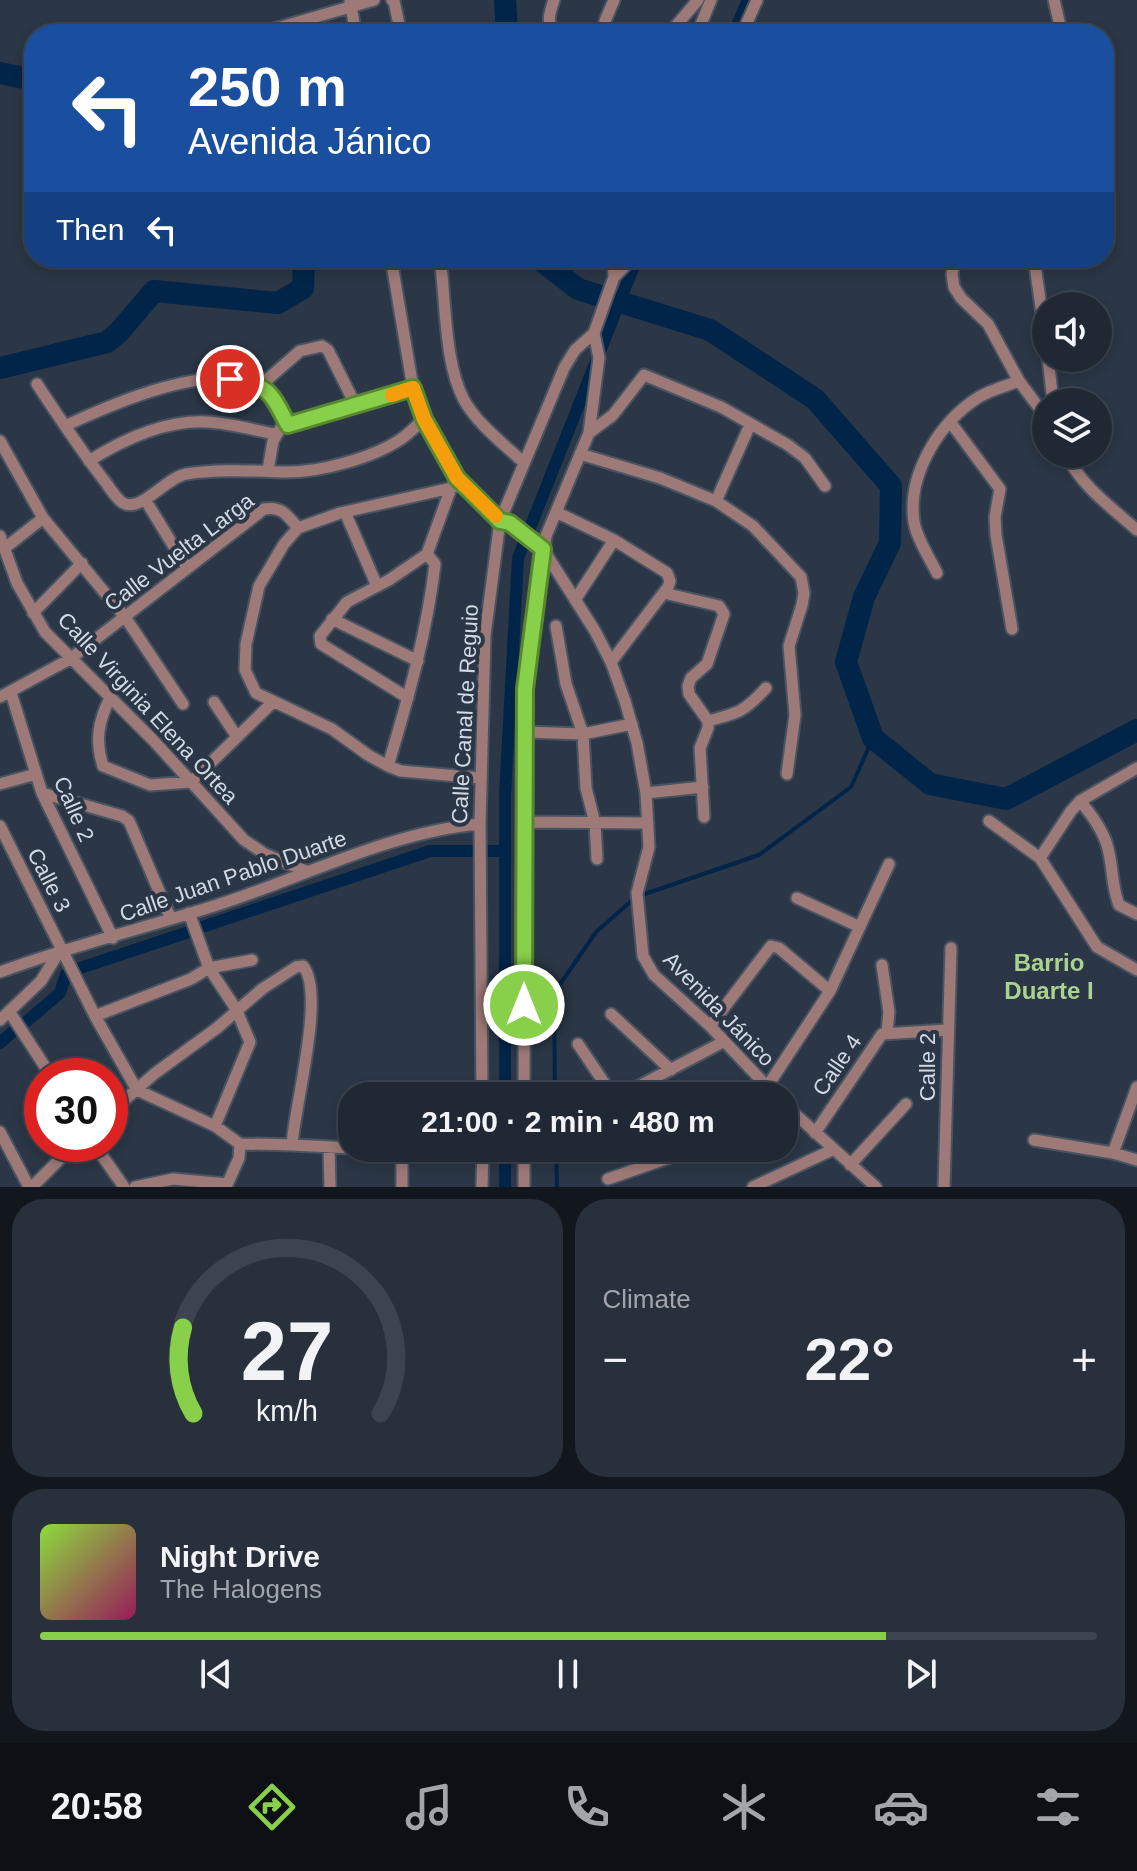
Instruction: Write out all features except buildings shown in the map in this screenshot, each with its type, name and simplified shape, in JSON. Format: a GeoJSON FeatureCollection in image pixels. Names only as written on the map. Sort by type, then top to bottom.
{"type":"FeatureCollection","features":[{"type":"Feature","properties":{"kind":"street"},"geometry":{"type":"LineString","coordinates":[[286,24],[351,2],[374,0]]}},
{"type":"Feature","properties":{"kind":"street"},"geometry":{"type":"LineString","coordinates":[[392,0],[399,24]]}},
{"type":"Feature","properties":{"kind":"street"},"geometry":{"type":"LineString","coordinates":[[549,24],[554,0]]}},
{"type":"Feature","properties":{"kind":"street"},"geometry":{"type":"LineString","coordinates":[[605,21],[614,0]]}},
{"type":"Feature","properties":{"kind":"street"},"geometry":{"type":"LineString","coordinates":[[678,24],[698,0]]}},
{"type":"Feature","properties":{"kind":"street"},"geometry":{"type":"LineString","coordinates":[[701,24],[711,0]]}},
{"type":"Feature","properties":{"kind":"street"},"geometry":{"type":"LineString","coordinates":[[746,24],[757,0]]}},
{"type":"Feature","properties":{"kind":"street"},"geometry":{"type":"LineString","coordinates":[[1054,0],[1059,24]]}},
{"type":"Feature","properties":{"kind":"street"},"geometry":{"type":"LineString","coordinates":[[351,2],[354,24]]}},
{"type":"Feature","properties":{"kind":"street"},"geometry":{"type":"LineString","coordinates":[[751,12],[751,24]]}},
{"type":"Feature","properties":{"kind":"street","name":"Avenida Jánico"},"geometry":{"type":"LineString","coordinates":[[393,268],[413,388],[424,419],[456,485],[540,547],[611,662],[632,724],[646,793],[649,847],[638,898],[643,956],[648,967],[710,1026],[762,1082]]}},
{"type":"Feature","properties":{"kind":"street"},"geometry":{"type":"LineString","coordinates":[[441,268],[453,376],[465,402],[487,429],[524,463]]}},
{"type":"Feature","properties":{"kind":"street"},"geometry":{"type":"LineString","coordinates":[[524,1082],[525,689],[540,547],[589,433],[599,358],[594,333],[614,277],[614,268]]}},
{"type":"Feature","properties":{"kind":"street"},"geometry":{"type":"LineString","coordinates":[[614,277],[623,268]]}},
{"type":"Feature","properties":{"kind":"street"},"geometry":{"type":"LineString","coordinates":[[953,268],[954,287],[988,324],[1032,398]]}},
{"type":"Feature","properties":{"kind":"street"},"geometry":{"type":"LineString","coordinates":[[1035,268],[1039,292]]}},
{"type":"Feature","properties":{"kind":"street","name":"Calle Canal de Reguio"},"geometry":{"type":"LineString","coordinates":[[482,1082],[480,824],[485,635],[505,522],[524,463],[564,368],[575,350],[594,333]]}},
{"type":"Feature","properties":{"kind":"street"},"geometry":{"type":"LineString","coordinates":[[261,385],[300,351],[322,346],[328,350],[356,406]]}},
{"type":"Feature","properties":{"kind":"street"},"geometry":{"type":"LineString","coordinates":[[589,433],[613,415],[644,375],[721,407],[788,445],[805,458],[825,486]]}},
{"type":"Feature","properties":{"kind":"street"},"geometry":{"type":"LineString","coordinates":[[65,426],[155,390],[200,379],[230,379],[261,385],[272,395],[288,425]]}},
{"type":"Feature","properties":{"kind":"street"},"geometry":{"type":"LineString","coordinates":[[937,573],[914,526],[912,500],[924,457],[951,423],[978,398],[1019,381]]}},
{"type":"Feature","properties":{"kind":"street"},"geometry":{"type":"LineString","coordinates":[[37,384],[89,461],[122,502],[129,505],[146,501],[164,483],[187,474],[287,472],[368,456],[402,439],[424,419]]}},
{"type":"Feature","properties":{"kind":"street"},"geometry":{"type":"LineString","coordinates":[[268,470],[275,434],[288,425],[413,388]]}},
{"type":"Feature","properties":{"kind":"street"},"geometry":{"type":"LineString","coordinates":[[89,461],[128,439],[185,423],[208,422],[275,434]]}},
{"type":"Feature","properties":{"kind":"street"},"geometry":{"type":"LineString","coordinates":[[951,423],[1000,489],[995,517],[996,535],[1012,629]]}},
{"type":"Feature","properties":{"kind":"street"},"geometry":{"type":"LineString","coordinates":[[716,501],[750,425]]}},
{"type":"Feature","properties":{"kind":"street"},"geometry":{"type":"LineString","coordinates":[[0,441],[43,518],[125,617],[183,704]]}},
{"type":"Feature","properties":{"kind":"street"},"geometry":{"type":"LineString","coordinates":[[580,454],[660,478],[716,501],[753,526],[801,577],[804,593],[802,605],[789,646],[795,715],[787,774]]}},
{"type":"Feature","properties":{"kind":"street"},"geometry":{"type":"LineString","coordinates":[[1074,468],[1100,498],[1137,530]]}},
{"type":"Feature","properties":{"kind":"street"},"geometry":{"type":"LineString","coordinates":[[456,485],[345,512],[298,528],[284,544],[259,586],[246,644],[245,670],[256,693],[332,729],[388,766],[401,771],[481,778]]}},
{"type":"Feature","properties":{"kind":"street"},"geometry":{"type":"LineString","coordinates":[[408,698],[321,644],[320,636],[347,602],[427,554],[456,485]]}},
{"type":"Feature","properties":{"kind":"street"},"geometry":{"type":"LineString","coordinates":[[146,501],[187,568]]}},
{"type":"Feature","properties":{"kind":"street","name":"Calle Vuelta Larga"},"geometry":{"type":"LineString","coordinates":[[5,695],[70,659],[264,509],[275,508],[285,512],[298,528]]}},
{"type":"Feature","properties":{"kind":"street"},"geometry":{"type":"LineString","coordinates":[[345,512],[377,586]]}},
{"type":"Feature","properties":{"kind":"street"},"geometry":{"type":"LineString","coordinates":[[556,512],[614,540],[667,573],[670,581],[611,662]]}},
{"type":"Feature","properties":{"kind":"street"},"geometry":{"type":"LineString","coordinates":[[2,542],[43,518]]}},
{"type":"Feature","properties":{"kind":"street"},"geometry":{"type":"LineString","coordinates":[[575,600],[614,540]]}},
{"type":"Feature","properties":{"kind":"street","name":"Calle Virginia Elena Ortea"},"geometry":{"type":"LineString","coordinates":[[2,542],[17,583],[45,632],[244,840],[265,854],[306,871]]}},
{"type":"Feature","properties":{"kind":"street"},"geometry":{"type":"LineString","coordinates":[[388,766],[429,618],[435,564],[427,554]]}},
{"type":"Feature","properties":{"kind":"street"},"geometry":{"type":"LineString","coordinates":[[33,613],[82,563]]}},
{"type":"Feature","properties":{"kind":"street"},"geometry":{"type":"LineString","coordinates":[[664,593],[719,606],[724,614],[707,664],[691,678],[688,686],[689,694],[708,721],[700,748],[704,817]]}},
{"type":"Feature","properties":{"kind":"street"},"geometry":{"type":"LineString","coordinates":[[332,619],[418,661]]}},
{"type":"Feature","properties":{"kind":"street"},"geometry":{"type":"LineString","coordinates":[[556,626],[566,684],[583,734],[586,788],[595,823],[597,859]]}},
{"type":"Feature","properties":{"kind":"street"},"geometry":{"type":"LineString","coordinates":[[708,721],[748,708],[766,688]]}},
{"type":"Feature","properties":{"kind":"street","name":"Calle 2"},"geometry":{"type":"LineString","coordinates":[[5,695],[42,793],[113,938]]}},
{"type":"Feature","properties":{"kind":"street"},"geometry":{"type":"LineString","coordinates":[[110,698],[101,716],[98,733],[97,748],[103,766],[150,785],[191,782],[273,702]]}},
{"type":"Feature","properties":{"kind":"street"},"geometry":{"type":"LineString","coordinates":[[214,702],[237,737]]}},
{"type":"Feature","properties":{"kind":"street"},"geometry":{"type":"LineString","coordinates":[[525,732],[583,734],[632,724]]}},
{"type":"Feature","properties":{"kind":"street"},"geometry":{"type":"LineString","coordinates":[[1040,858],[1080,801],[1137,768]]}},
{"type":"Feature","properties":{"kind":"street"},"geometry":{"type":"LineString","coordinates":[[0,784],[36,774]]}},
{"type":"Feature","properties":{"kind":"street"},"geometry":{"type":"LineString","coordinates":[[646,793],[703,787]]}},
{"type":"Feature","properties":{"kind":"street"},"geometry":{"type":"LineString","coordinates":[[42,793],[122,816],[129,821],[171,919]]}},
{"type":"Feature","properties":{"kind":"street"},"geometry":{"type":"LineString","coordinates":[[1080,801],[1092,815],[1109,850],[1113,890],[1119,905],[1137,914]]}},
{"type":"Feature","properties":{"kind":"street"},"geometry":{"type":"LineString","coordinates":[[989,821],[1040,858],[1097,947],[1137,970]]}},
{"type":"Feature","properties":{"kind":"street"},"geometry":{"type":"LineString","coordinates":[[524,822],[648,823]]}},
{"type":"Feature","properties":{"kind":"street","name":"Calle Juan Pablo Duarte"},"geometry":{"type":"LineString","coordinates":[[2,968],[113,938],[431,831],[480,824]]}},
{"type":"Feature","properties":{"kind":"street","name":"Calle 3"},"geometry":{"type":"LineString","coordinates":[[1,832],[60,953],[137,1090]]}},
{"type":"Feature","properties":{"kind":"street"},"geometry":{"type":"LineString","coordinates":[[770,1082],[830,991],[889,864]]}},
{"type":"Feature","properties":{"kind":"street"},"geometry":{"type":"LineString","coordinates":[[797,898],[860,927]]}},
{"type":"Feature","properties":{"kind":"street"},"geometry":{"type":"LineString","coordinates":[[189,913],[209,968],[236,1009],[250,1042],[215,1126]]}},
{"type":"Feature","properties":{"kind":"street"},"geometry":{"type":"LineString","coordinates":[[710,1026],[771,946],[779,948],[830,991]]}},
{"type":"Feature","properties":{"kind":"street","name":"Calle 2"},"geometry":{"type":"LineString","coordinates":[[944,1187],[951,948]]}},
{"type":"Feature","properties":{"kind":"street"},"geometry":{"type":"LineString","coordinates":[[0,1020],[41,981],[60,953]]}},
{"type":"Feature","properties":{"kind":"street"},"geometry":{"type":"LineString","coordinates":[[95,1016],[191,979],[209,968],[252,960]]}},
{"type":"Feature","properties":{"kind":"street"},"geometry":{"type":"LineString","coordinates":[[882,965],[889,1012],[887,1032]]}},
{"type":"Feature","properties":{"kind":"street"},"geometry":{"type":"LineString","coordinates":[[128,1098],[262,989],[296,967],[306,968],[311,987],[310,1035],[292,1145]]}},
{"type":"Feature","properties":{"kind":"street"},"geometry":{"type":"LineString","coordinates":[[9,1011],[39,1058]]}},
{"type":"Feature","properties":{"kind":"street"},"geometry":{"type":"LineString","coordinates":[[611,1014],[671,1070]]}},
{"type":"Feature","properties":{"kind":"street","name":"Calle 4"},"geometry":{"type":"LineString","coordinates":[[815,1133],[879,1038],[887,1032],[947,1030]]}},
{"type":"Feature","properties":{"kind":"street"},"geometry":{"type":"LineString","coordinates":[[647,1082],[723,1042]]}},
{"type":"Feature","properties":{"kind":"street"},"geometry":{"type":"LineString","coordinates":[[578,1044],[604,1082]]}},
{"type":"Feature","properties":{"kind":"street"},"geometry":{"type":"LineString","coordinates":[[1113,1153],[1137,1087]]}},
{"type":"Feature","properties":{"kind":"street"},"geometry":{"type":"LineString","coordinates":[[137,1090],[215,1126],[240,1144],[338,1149]]}},
{"type":"Feature","properties":{"kind":"street"},"geometry":{"type":"LineString","coordinates":[[850,1165],[906,1104]]}},
{"type":"Feature","properties":{"kind":"street"},"geometry":{"type":"LineString","coordinates":[[798,1119],[876,1187]]}},
{"type":"Feature","properties":{"kind":"street"},"geometry":{"type":"LineString","coordinates":[[0,1132],[31,1187],[57,1162]]}},
{"type":"Feature","properties":{"kind":"street"},"geometry":{"type":"LineString","coordinates":[[1034,1140],[1137,1160]]}},
{"type":"Feature","properties":{"kind":"street"},"geometry":{"type":"LineString","coordinates":[[135,1187],[173,1183],[226,1185],[239,1158],[240,1144]]}},
{"type":"Feature","properties":{"kind":"street"},"geometry":{"type":"LineString","coordinates":[[329,1148],[330,1187]]}},
{"type":"Feature","properties":{"kind":"street"},"geometry":{"type":"LineString","coordinates":[[753,1187],[832,1150]]}},
{"type":"Feature","properties":{"kind":"street"},"geometry":{"type":"LineString","coordinates":[[107,1162],[124,1187]]}},
{"type":"Feature","properties":{"kind":"street"},"geometry":{"type":"LineString","coordinates":[[402,1162],[402,1187]]}},
{"type":"Feature","properties":{"kind":"street"},"geometry":{"type":"LineString","coordinates":[[482,1187],[483,1162]]}},
{"type":"Feature","properties":{"kind":"street"},"geometry":{"type":"LineString","coordinates":[[524,1162],[524,1187]]}},
{"type":"Feature","properties":{"kind":"street"},"geometry":{"type":"LineString","coordinates":[[608,1179],[657,1162]]}},
{"type":"Feature","properties":{"kind":"waterway"},"geometry":{"type":"LineString","coordinates":[[505,0],[506,24]]}},
{"type":"Feature","properties":{"kind":"waterway"},"geometry":{"type":"LineString","coordinates":[[737,24],[748,0]]}},
{"type":"Feature","properties":{"kind":"waterway"},"geometry":{"type":"LineString","coordinates":[[0,73],[24,78]]}},
{"type":"Feature","properties":{"kind":"waterway"},"geometry":{"type":"LineString","coordinates":[[0,368],[107,342],[154,291],[278,303],[303,288],[304,268]]}},
{"type":"Feature","properties":{"kind":"waterway"},"geometry":{"type":"LineString","coordinates":[[551,268],[578,289],[710,330],[815,399],[891,486],[890,543],[864,597],[846,662],[873,738],[930,784],[1006,799],[1137,730]]}},
{"type":"Feature","properties":{"kind":"waterway"},"geometry":{"type":"LineString","coordinates":[[505,1082],[505,795],[518,558],[633,268]]}},
{"type":"Feature","properties":{"kind":"waterway"},"geometry":{"type":"LineString","coordinates":[[555,1082],[554,993],[596,932],[636,897],[759,855],[851,787],[873,738]]}},
{"type":"Feature","properties":{"kind":"waterway"},"geometry":{"type":"LineString","coordinates":[[202,927],[430,851],[474,851]]}},
{"type":"Feature","properties":{"kind":"waterway"},"geometry":{"type":"LineString","coordinates":[[486,851],[505,851]]}},
{"type":"Feature","properties":{"kind":"waterway"},"geometry":{"type":"LineString","coordinates":[[77,969],[189,932]]}},
{"type":"Feature","properties":{"kind":"waterway"},"geometry":{"type":"LineString","coordinates":[[27,1021],[60,993],[66,974]]}},
{"type":"Feature","properties":{"kind":"waterway"},"geometry":{"type":"LineString","coordinates":[[0,1043],[16,1029]]}},
{"type":"Feature","properties":{"kind":"waterway"},"geometry":{"type":"LineString","coordinates":[[505,1162],[505,1187]]}},
{"type":"Feature","properties":{"kind":"waterway"},"geometry":{"type":"LineString","coordinates":[[556,1162],[557,1187]]}},
{"type":"Feature","properties":{"kind":"slow traffic"},"geometry":{"type":"LineString","coordinates":[[392,395],[413,388],[424,419],[457,478],[496,516]]}},
{"type":"Feature","properties":{"kind":"district","name":"Barrio Duarte I"},"geometry":{"type":"Point","coordinates":[1049,976]}},
{"type":"Feature","properties":{"kind":"route"},"geometry":{"type":"LineString","coordinates":[[230,379],[261,385],[272,395],[288,425],[413,388],[424,419],[457,478],[500,521],[510,523],[543,549],[525,689],[524,1005]]}}]}
